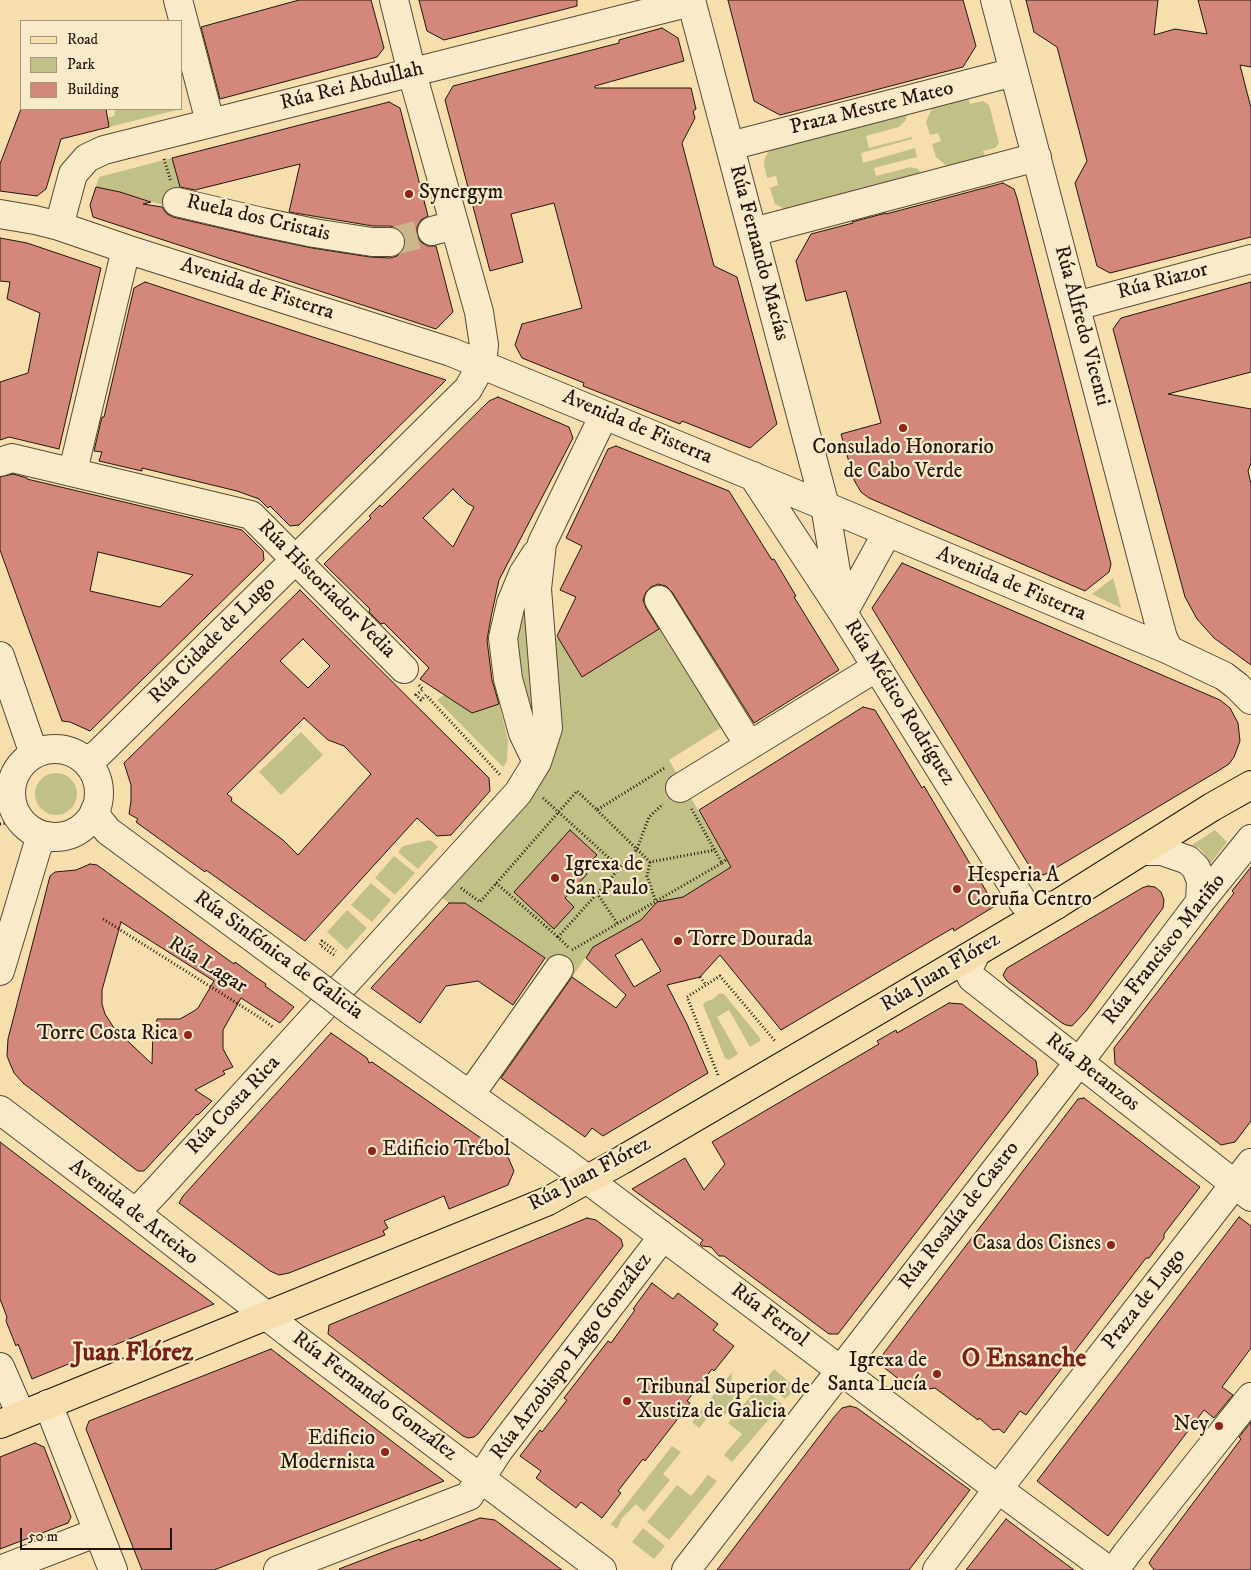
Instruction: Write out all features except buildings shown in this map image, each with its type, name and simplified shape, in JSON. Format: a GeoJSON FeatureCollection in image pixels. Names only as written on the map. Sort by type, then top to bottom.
{"type":"FeatureCollection","features":[{"type":"Feature","properties":{"kind":"main road","name":"Rúa Juan Flórez"},"geometry":{"type":"LineString","coordinates":[[11,1419],[548,1200],[588,1180],[976,953],[1226,798],[1251,785]]}},
{"type":"Feature","properties":{"kind":"street"},"geometry":{"type":"LineString","coordinates":[[178,0],[210,122]]}},
{"type":"Feature","properties":{"kind":"street"},"geometry":{"type":"LineString","coordinates":[[394,0],[412,73],[443,228],[479,312],[484,345],[482,364]]}},
{"type":"Feature","properties":{"kind":"street","name":"Rúa Alfredo Vicenti"},"geometry":{"type":"LineString","coordinates":[[995,0],[1163,638],[1169,650]]}},
{"type":"Feature","properties":{"kind":"street","name":"Rúa Rei Abdullah"},"geometry":{"type":"LineString","coordinates":[[59,226],[73,174],[87,158],[104,150],[691,1]]}},
{"type":"Feature","properties":{"kind":"street","name":"Rúa Fernando Macías"},"geometry":{"type":"LineString","coordinates":[[691,1],[825,506],[843,613]]}},
{"type":"Feature","properties":{"kind":"street","name":"Praza Mestre Mateo"},"geometry":{"type":"LineString","coordinates":[[730,146],[1014,72]]}},
{"type":"Feature","properties":{"kind":"street"},"geometry":{"type":"LineString","coordinates":[[752,232],[1037,157]]}},
{"type":"Feature","properties":{"kind":"street","name":"Ruela dos Cristais"},"geometry":{"type":"LineString","coordinates":[[176,202],[314,233],[372,242],[390,242]]}},
{"type":"Feature","properties":{"kind":"street","name":"Avenida de Fisterra"},"geometry":{"type":"LineString","coordinates":[[0,214],[59,226],[442,349],[482,364],[1169,650],[1224,676],[1251,700]]}},
{"type":"Feature","properties":{"kind":"street"},"geometry":{"type":"LineString","coordinates":[[73,471],[126,249]]}},
{"type":"Feature","properties":{"kind":"street","name":"Rúa Riazor"},"geometry":{"type":"LineString","coordinates":[[1076,306],[1251,259]]}},
{"type":"Feature","properties":{"kind":"street","name":"Rúa Cidade de Lugo"},"geometry":{"type":"LineString","coordinates":[[82,758],[92,758],[99,753],[295,560],[468,389],[482,364]]}},
{"type":"Feature","properties":{"kind":"street"},"geometry":{"type":"LineString","coordinates":[[538,762],[523,734],[508,679],[503,638],[511,603],[523,574],[542,544],[604,415]]}},
{"type":"Feature","properties":{"kind":"street","name":"Rúa Historiador Vedia"},"geometry":{"type":"LineString","coordinates":[[0,462],[12,458],[73,471],[251,515],[410,676]]}},
{"type":"Feature","properties":{"kind":"street","name":"Rúa Médico Rodríguez"},"geometry":{"type":"LineString","coordinates":[[753,476],[843,613],[1023,902],[1030,906],[1041,907],[1056,904]]}},
{"type":"Feature","properties":{"kind":"street"},"geometry":{"type":"LineString","coordinates":[[843,613],[887,533]]}},
{"type":"Feature","properties":{"kind":"street","name":"Rúa Costa Rica"},"geometry":{"type":"LineString","coordinates":[[133,1211],[142,1206],[518,793],[538,762],[548,728],[537,589],[542,544]]}},
{"type":"Feature","properties":{"kind":"street"},"geometry":{"type":"LineString","coordinates":[[659,600],[749,746]]}},
{"type":"Feature","properties":{"kind":"street"},"geometry":{"type":"LineString","coordinates":[[0,656],[34,754]]}},
{"type":"Feature","properties":{"kind":"street"},"geometry":{"type":"LineString","coordinates":[[679,787],[877,667]]}},
{"type":"Feature","properties":{"kind":"street"},"geometry":{"type":"LineString","coordinates":[[59,749],[82,758],[93,771],[98,787],[98,799],[90,820],[81,828],[60,836],[48,836],[11,822],[14,807],[6,791],[23,762],[42,751],[59,749]]}},
{"type":"Feature","properties":{"kind":"street","name":"Rúa Sinfónica de Galicia"},"geometry":{"type":"LineString","coordinates":[[95,810],[108,831],[333,997],[588,1180]]}},
{"type":"Feature","properties":{"kind":"street"},"geometry":{"type":"LineString","coordinates":[[0,971],[37,848],[40,842],[48,836]]}},
{"type":"Feature","properties":{"kind":"street","name":"Rúa Francisco Mariño"},"geometry":{"type":"LineString","coordinates":[[1079,1062],[1200,902],[1251,839]]}},
{"type":"Feature","properties":{"kind":"street"},"geometry":{"type":"LineString","coordinates":[[1143,850],[1162,851],[1188,860],[1196,868],[1201,881],[1200,902]]}},
{"type":"Feature","properties":{"kind":"street","name":"Rúa Betanzos"},"geometry":{"type":"LineString","coordinates":[[976,953],[969,967],[972,978],[1243,1190]]}},
{"type":"Feature","properties":{"kind":"street"},"geometry":{"type":"LineString","coordinates":[[470,1094],[566,960]]}},
{"type":"Feature","properties":{"kind":"street","name":"Rúa Rosalía de Castro"},"geometry":{"type":"LineString","coordinates":[[686,1570],[1079,1062]]}},
{"type":"Feature","properties":{"kind":"street","name":"Avenida de Arteixo"},"geometry":{"type":"LineString","coordinates":[[0,1110],[133,1211],[266,1316]]}},
{"type":"Feature","properties":{"kind":"street","name":"Praza de Lugo"},"geometry":{"type":"LineString","coordinates":[[937,1570],[998,1489],[1243,1190],[1251,1163]]}},
{"type":"Feature","properties":{"kind":"street","name":"Rúa Ferrol"},"geometry":{"type":"LineString","coordinates":[[588,1180],[998,1489]]}},
{"type":"Feature","properties":{"kind":"street","name":"Rúa Arzobispo Lago González"},"geometry":{"type":"LineString","coordinates":[[278,1570],[469,1496],[499,1450],[658,1243],[660,1234]]}},
{"type":"Feature","properties":{"kind":"street","name":"Rúa Fernando González"},"geometry":{"type":"LineString","coordinates":[[266,1316],[602,1570]]}},
{"type":"Feature","properties":{"kind":"street"},"geometry":{"type":"LineString","coordinates":[[0,1367],[11,1419]]}},
{"type":"Feature","properties":{"kind":"street"},"geometry":{"type":"LineString","coordinates":[[1115,1570],[1251,1397]]}},
{"type":"Feature","properties":{"kind":"street"},"geometry":{"type":"LineString","coordinates":[[48,1404],[113,1570]]}},
{"type":"Feature","properties":{"kind":"street"},"geometry":{"type":"LineString","coordinates":[[998,1489],[1108,1570]]}},
{"type":"Feature","properties":{"kind":"street"},"geometry":{"type":"LineString","coordinates":[[0,1570],[98,1532]]}},
{"type":"Feature","properties":{"kind":"path","name":"Ruela dos Cristais"},"geometry":{"type":"LineString","coordinates":[[162,151],[176,202]]}},
{"type":"Feature","properties":{"kind":"path"},"geometry":{"type":"LineString","coordinates":[[410,676],[423,689],[416,695],[421,700],[426,695],[503,779]]}},
{"type":"Feature","properties":{"kind":"path"},"geometry":{"type":"LineString","coordinates":[[598,810],[679,787]]}},
{"type":"Feature","properties":{"kind":"path"},"geometry":{"type":"LineString","coordinates":[[558,937],[637,849],[649,817],[679,787]]}},
{"type":"Feature","properties":{"kind":"path"},"geometry":{"type":"LineString","coordinates":[[679,787],[722,863]]}},
{"type":"Feature","properties":{"kind":"path"},"geometry":{"type":"LineString","coordinates":[[456,884],[480,902],[577,791],[650,862]]}},
{"type":"Feature","properties":{"kind":"path"},"geometry":{"type":"LineString","coordinates":[[539,794],[620,868]]}},
{"type":"Feature","properties":{"kind":"path"},"geometry":{"type":"LineString","coordinates":[[650,862],[715,850]]}},
{"type":"Feature","properties":{"kind":"path"},"geometry":{"type":"LineString","coordinates":[[496,883],[558,937],[566,960],[617,923],[727,860]]}},
{"type":"Feature","properties":{"kind":"path"},"geometry":{"type":"LineString","coordinates":[[650,862],[647,876],[656,902]]}},
{"type":"Feature","properties":{"kind":"path"},"geometry":{"type":"LineString","coordinates":[[597,893],[617,923]]}},
{"type":"Feature","properties":{"kind":"path","name":"Rúa Lagar"},"geometry":{"type":"LineString","coordinates":[[103,919],[262,1019],[292,1042]]}},
{"type":"Feature","properties":{"kind":"path"},"geometry":{"type":"LineString","coordinates":[[718,1075],[687,997],[720,976],[775,1041]]}},
{"type":"Feature","properties":{"kind":"path"},"geometry":{"type":"LineString","coordinates":[[700,977],[706,985]]}},
{"type":"Feature","properties":{"kind":"green space"},"geometry":{"type":"Polygon","coordinates":[[[968,97],[970,104],[983,101],[989,105],[999,143],[995,148],[983,151],[985,157],[948,167],[936,157],[932,144],[941,141],[938,133],[930,135],[926,122],[932,108],[968,97]]]}},
{"type":"Feature","properties":{"kind":"green space"},"geometry":{"type":"Polygon","coordinates":[[[116,110],[177,110],[109,127],[107,118],[114,116],[116,110]]]}},
{"type":"Feature","properties":{"kind":"green space"},"geometry":{"type":"Polygon","coordinates":[[[907,112],[906,120],[899,127],[866,136],[869,148],[912,137],[912,139],[861,153],[863,163],[915,148],[917,157],[874,168],[876,176],[911,167],[918,169],[922,175],[788,211],[775,204],[770,188],[778,185],[776,176],[767,178],[764,165],[765,157],[771,149],[907,112]]]}},
{"type":"Feature","properties":{"kind":"green space"},"geometry":{"type":"Polygon","coordinates":[[[172,158],[182,194],[173,208],[96,187],[99,177],[172,158]]]}},
{"type":"Feature","properties":{"kind":"green space"},"geometry":{"type":"Polygon","coordinates":[[[536,560],[539,722],[528,721],[512,652],[536,560]]]}},
{"type":"Feature","properties":{"kind":"green space"},"geometry":{"type":"Polygon","coordinates":[[[1113,578],[1121,608],[1092,594],[1113,578]]]}},
{"type":"Feature","properties":{"kind":"green space"},"geometry":{"type":"Polygon","coordinates":[[[661,627],[722,727],[669,760],[731,867],[683,897],[657,903],[641,920],[593,947],[572,977],[465,903],[449,903],[441,897],[539,784],[553,759],[557,744],[548,639],[556,638],[566,643],[564,647],[582,677],[661,627]]]}},
{"type":"Feature","properties":{"kind":"green space"},"geometry":{"type":"Polygon","coordinates":[[[444,695],[472,713],[499,704],[508,740],[507,761],[503,767],[437,700],[444,695]]]}},
{"type":"Feature","properties":{"kind":"green space"},"geometry":{"type":"Polygon","coordinates":[[[301,732],[323,755],[281,795],[259,772],[301,732]]]}},
{"type":"Feature","properties":{"kind":"green space"},"geometry":{"type":"Polygon","coordinates":[[[56,773],[71,779],[77,794],[71,809],[56,815],[41,809],[35,794],[41,779],[56,773]]]}},
{"type":"Feature","properties":{"kind":"green space"},"geometry":{"type":"Polygon","coordinates":[[[1215,830],[1227,842],[1210,864],[1203,852],[1192,845],[1215,830]]]}},
{"type":"Feature","properties":{"kind":"green space"},"geometry":{"type":"Polygon","coordinates":[[[430,840],[438,847],[418,869],[398,852],[403,846],[430,840]]]}},
{"type":"Feature","properties":{"kind":"green space"},"geometry":{"type":"Polygon","coordinates":[[[394,856],[415,873],[395,895],[375,878],[394,856]]]}},
{"type":"Feature","properties":{"kind":"green space"},"geometry":{"type":"Polygon","coordinates":[[[371,883],[391,900],[372,922],[351,905],[371,883]]]}},
{"type":"Feature","properties":{"kind":"green space"},"geometry":{"type":"Polygon","coordinates":[[[347,910],[367,928],[347,950],[327,932],[347,910]]]}},
{"type":"Feature","properties":{"kind":"green space"},"geometry":{"type":"Polygon","coordinates":[[[720,993],[724,994],[760,1038],[760,1041],[750,1047],[729,1010],[717,1017],[738,1054],[729,1060],[725,1058],[703,1005],[720,993]]]}},
{"type":"Feature","properties":{"kind":"green space"},"geometry":{"type":"Polygon","coordinates":[[[774,1369],[796,1388],[785,1399],[764,1381],[774,1369]]]}},
{"type":"Feature","properties":{"kind":"green space"},"geometry":{"type":"Polygon","coordinates":[[[732,1372],[731,1391],[744,1392],[722,1418],[713,1411],[699,1428],[692,1422],[732,1372]]]}},
{"type":"Feature","properties":{"kind":"green space"},"geometry":{"type":"Polygon","coordinates":[[[760,1385],[782,1404],[732,1462],[724,1455],[742,1434],[728,1423],[760,1385]]]}},
{"type":"Feature","properties":{"kind":"green space"},"geometry":{"type":"Polygon","coordinates":[[[672,1446],[681,1452],[663,1474],[670,1480],[644,1512],[636,1504],[622,1518],[617,1529],[611,1524],[672,1446]]]}},
{"type":"Feature","properties":{"kind":"green space"},"geometry":{"type":"Polygon","coordinates":[[[708,1475],[717,1481],[669,1540],[647,1522],[677,1485],[691,1496],[708,1475]]]}},
{"type":"Feature","properties":{"kind":"green space"},"geometry":{"type":"Polygon","coordinates":[[[643,1528],[665,1546],[654,1559],[632,1542],[643,1528]]]}},
{"type":"Feature","properties":{"kind":"tunnel"},"geometry":{"type":"LineString","coordinates":[[390,242],[432,231]]}},
{"type":"Feature","properties":{"kind":"place","name":"Synergym"},"geometry":{"type":"Point","coordinates":[409,194]}},
{"type":"Feature","properties":{"kind":"place","name":"Consulado Honorario de Cabo Verde"},"geometry":{"type":"Point","coordinates":[903,428]}},
{"type":"Feature","properties":{"kind":"place","name":"Igrexa de San Paulo"},"geometry":{"type":"Point","coordinates":[555,878]}},
{"type":"Feature","properties":{"kind":"place","name":"Hesperia A Coruña Centro"},"geometry":{"type":"Point","coordinates":[957,889]}},
{"type":"Feature","properties":{"kind":"place","name":"Torre Dourada"},"geometry":{"type":"Point","coordinates":[678,941]}},
{"type":"Feature","properties":{"kind":"place","name":"Torre Costa Rica"},"geometry":{"type":"Point","coordinates":[188,1035]}},
{"type":"Feature","properties":{"kind":"place","name":"Edificio Trébol"},"geometry":{"type":"Point","coordinates":[372,1151]}},
{"type":"Feature","properties":{"kind":"place","name":"Casa dos Cisnes"},"geometry":{"type":"Point","coordinates":[1111,1245]}},
{"type":"Feature","properties":{"kind":"place","name":"Igrexa de Santa Lucía"},"geometry":{"type":"Point","coordinates":[937,1374]}},
{"type":"Feature","properties":{"kind":"place","name":"Tribunal Superior de Xustiza de Galicia"},"geometry":{"type":"Point","coordinates":[627,1401]}},
{"type":"Feature","properties":{"kind":"place","name":"Ney"},"geometry":{"type":"Point","coordinates":[1219,1426]}},
{"type":"Feature","properties":{"kind":"place","name":"Edificio Modernista"},"geometry":{"type":"Point","coordinates":[385,1452]}},
{"type":"Feature","properties":{"kind":"district","name":"Juan Flórez"},"geometry":{"type":"Point","coordinates":[133,1355]}},
{"type":"Feature","properties":{"kind":"district","name":"O Ensanche"},"geometry":{"type":"Point","coordinates":[1024,1361]}}]}
